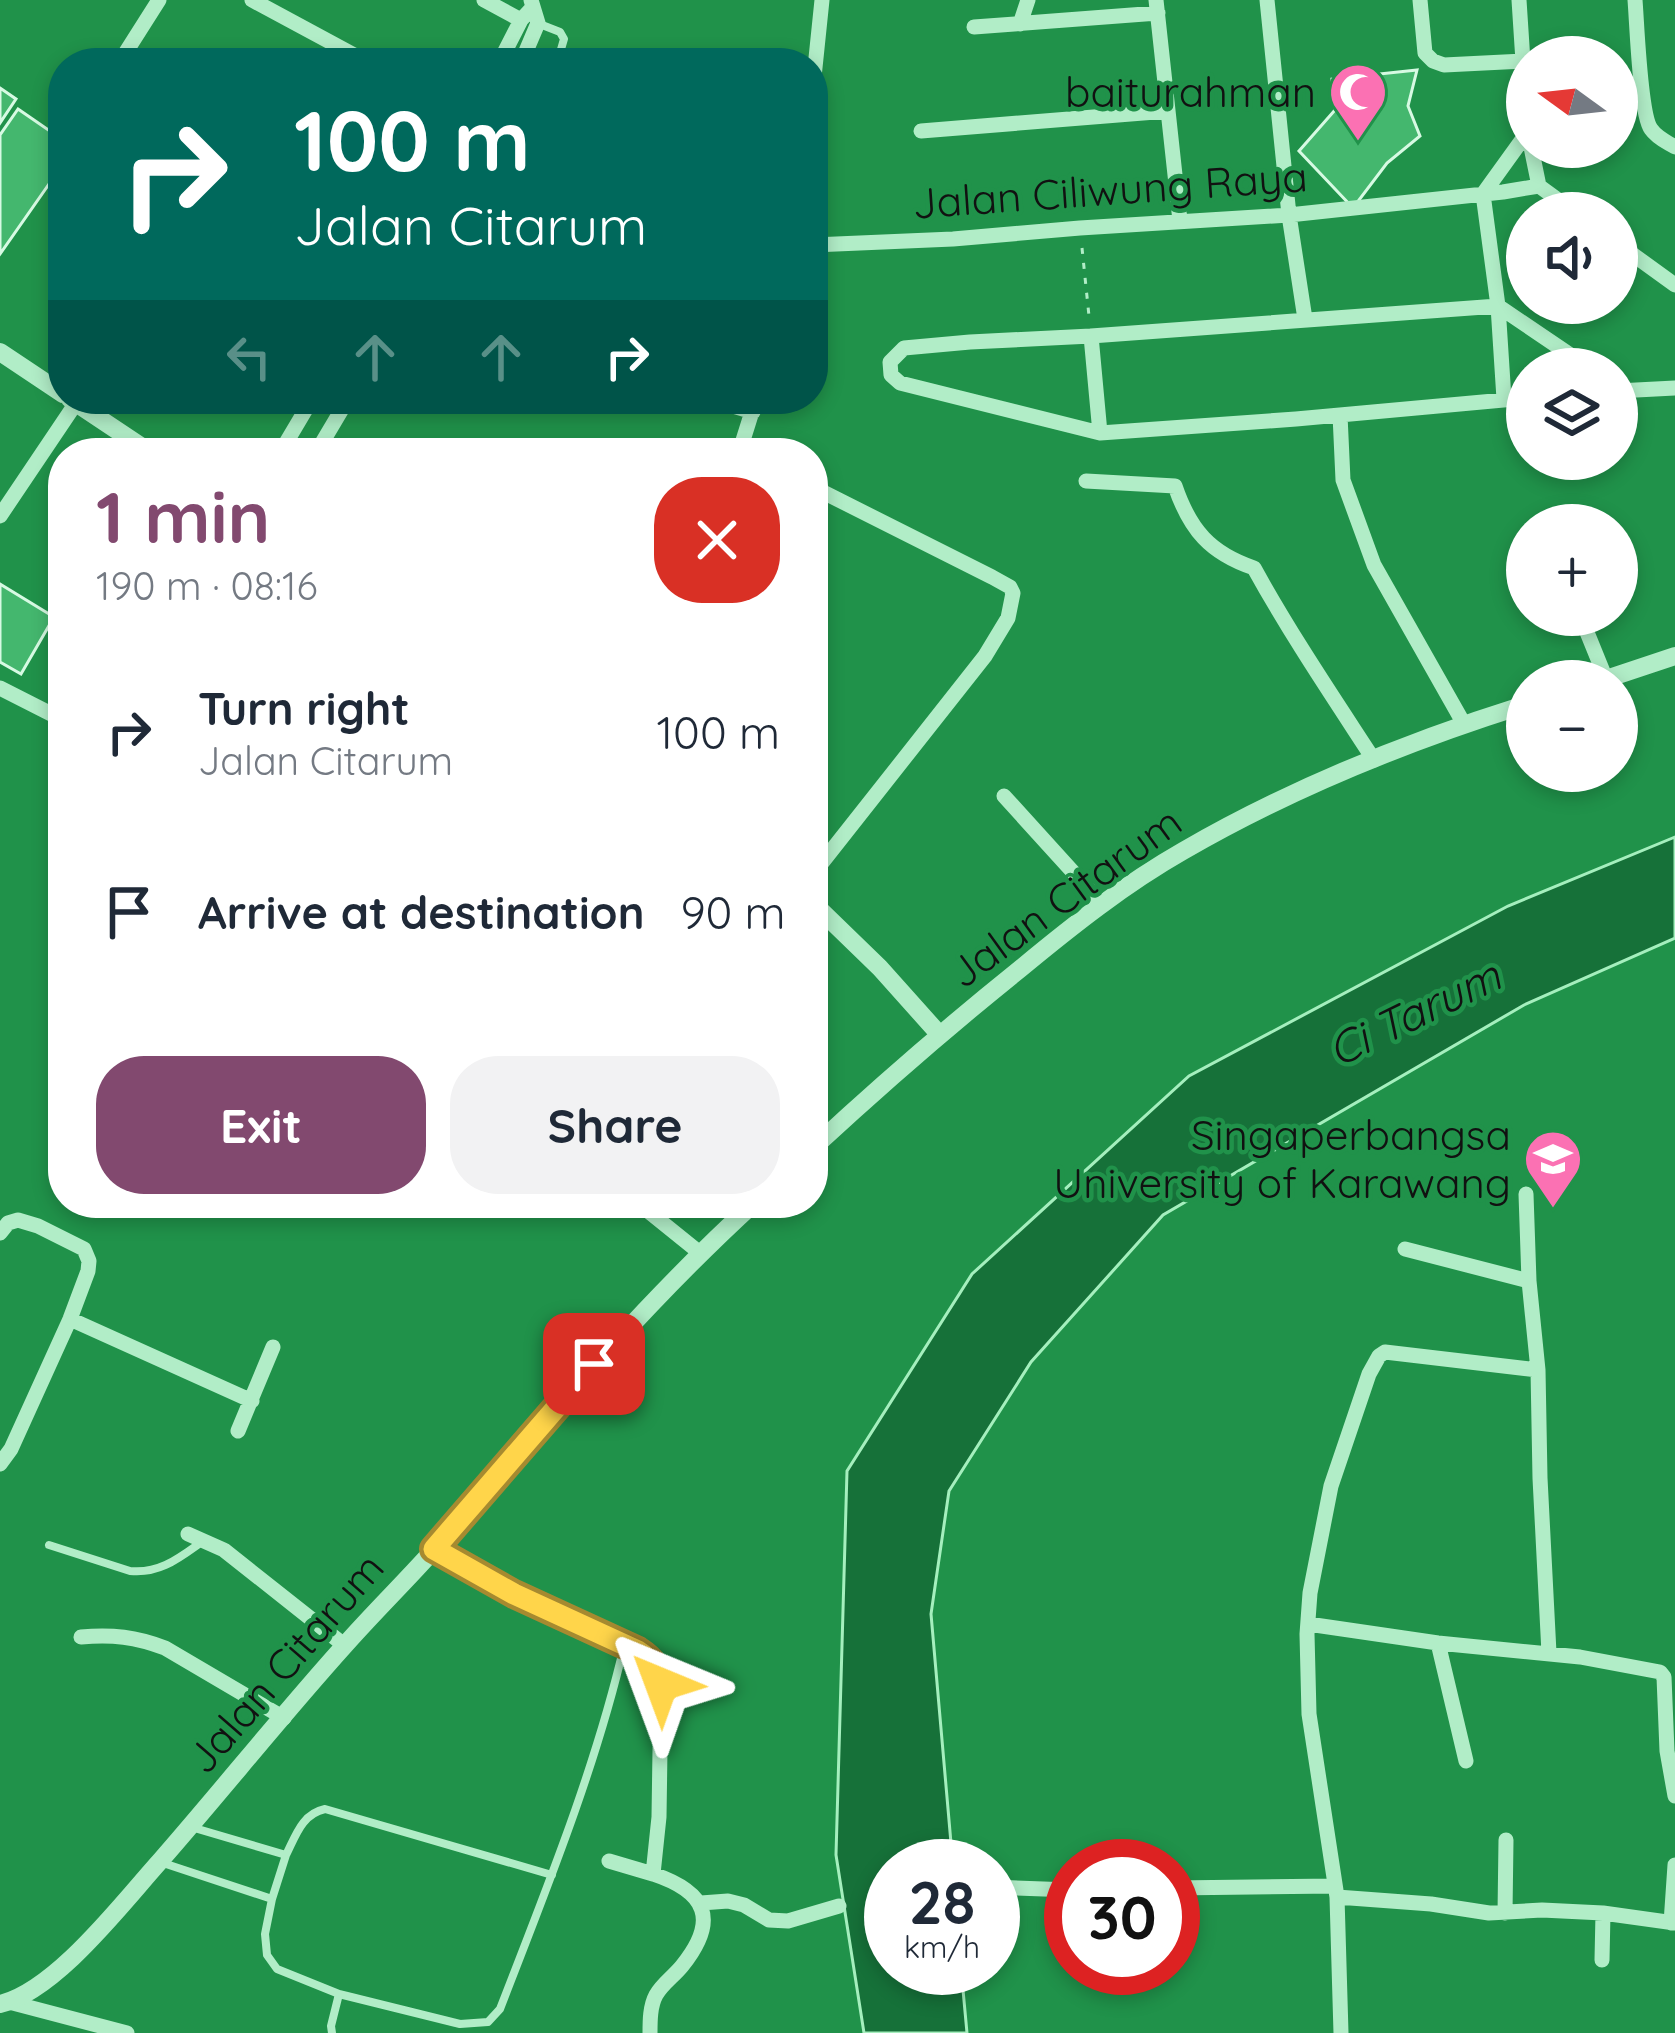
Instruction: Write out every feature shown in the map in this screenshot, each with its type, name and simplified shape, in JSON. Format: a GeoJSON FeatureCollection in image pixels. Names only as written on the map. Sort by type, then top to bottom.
{"type":"FeatureCollection","features":[{"type":"Feature","properties":{"kind":"street"},"geometry":{"type":"LineString","coordinates":[[130,48],[159,0]]}},
{"type":"Feature","properties":{"kind":"street"},"geometry":{"type":"LineString","coordinates":[[252,0],[341,48]]}},
{"type":"Feature","properties":{"kind":"street"},"geometry":{"type":"LineString","coordinates":[[484,0],[530,13]]}},
{"type":"Feature","properties":{"kind":"street"},"geometry":{"type":"LineString","coordinates":[[817,48],[822,0]]}},
{"type":"Feature","properties":{"kind":"street"},"geometry":{"type":"LineString","coordinates":[[1020,24],[1028,0]]}},
{"type":"Feature","properties":{"kind":"street"},"geometry":{"type":"LineString","coordinates":[[1267,0],[1305,319]]}},
{"type":"Feature","properties":{"kind":"street"},"geometry":{"type":"LineString","coordinates":[[1420,0],[1425,53],[1433,61],[1444,65],[1506,63]]}},
{"type":"Feature","properties":{"kind":"street"},"geometry":{"type":"LineString","coordinates":[[1519,0],[1522,36]]}},
{"type":"Feature","properties":{"kind":"street"},"geometry":{"type":"LineString","coordinates":[[1634,0],[1648,127],[1675,147]]}},
{"type":"Feature","properties":{"kind":"street"},"geometry":{"type":"LineString","coordinates":[[974,27],[1157,6],[1180,221]]}},
{"type":"Feature","properties":{"kind":"street"},"geometry":{"type":"LineString","coordinates":[[508,48],[530,13]]}},
{"type":"Feature","properties":{"kind":"street"},"geometry":{"type":"LineString","coordinates":[[524,48],[530,13]]}},
{"type":"Feature","properties":{"kind":"street"},"geometry":{"type":"LineString","coordinates":[[921,131],[1168,110]]}},
{"type":"Feature","properties":{"kind":"street"},"geometry":{"type":"LineString","coordinates":[[1506,162],[1483,194],[1498,306],[1504,399],[1100,433],[900,383],[890,370],[890,362],[904,348],[1498,306],[1560,348]]}},
{"type":"Feature","properties":{"kind":"street"},"geometry":{"type":"LineString","coordinates":[[1535,168],[1539,186],[1547,192]]}},
{"type":"Feature","properties":{"kind":"street","name":"Jalan Ciliwung Raya"},"geometry":{"type":"LineString","coordinates":[[828,244],[1289,215],[1539,186]]}},
{"type":"Feature","properties":{"kind":"street"},"geometry":{"type":"LineString","coordinates":[[1638,258],[1675,285]]}},
{"type":"Feature","properties":{"kind":"street"},"geometry":{"type":"LineString","coordinates":[[1091,336],[1100,433]]}},
{"type":"Feature","properties":{"kind":"street"},"geometry":{"type":"LineString","coordinates":[[0,352],[48,384]]}},
{"type":"Feature","properties":{"kind":"street"},"geometry":{"type":"LineString","coordinates":[[1638,389],[1675,388]]}},
{"type":"Feature","properties":{"kind":"street"},"geometry":{"type":"LineString","coordinates":[[0,516],[61,414]]}},
{"type":"Feature","properties":{"kind":"street"},"geometry":{"type":"LineString","coordinates":[[92,414],[128,438]]}},
{"type":"Feature","properties":{"kind":"street"},"geometry":{"type":"LineString","coordinates":[[1340,415],[1342,480],[1374,565],[1464,724]]}},
{"type":"Feature","properties":{"kind":"street"},"geometry":{"type":"LineString","coordinates":[[1086,482],[1175,486],[1186,516],[1205,540],[1231,560],[1254,568],[1293,639],[1374,760]]}},
{"type":"Feature","properties":{"kind":"street"},"geometry":{"type":"LineString","coordinates":[[828,495],[992,577],[1013,593],[1007,618],[985,656],[828,855]]}},
{"type":"Feature","properties":{"kind":"street"},"geometry":{"type":"LineString","coordinates":[[1638,668],[1675,656]]}},
{"type":"Feature","properties":{"kind":"street"},"geometry":{"type":"LineString","coordinates":[[0,688],[48,712]]}},
{"type":"Feature","properties":{"kind":"street","name":"Jalan Citarum"},"geometry":{"type":"LineString","coordinates":[[828,1134],[939,1034],[1102,904],[1180,852],[1239,820],[1374,760],[1506,711]]}},
{"type":"Feature","properties":{"kind":"street"},"geometry":{"type":"LineString","coordinates":[[1004,796],[1102,904]]}},
{"type":"Feature","properties":{"kind":"street"},"geometry":{"type":"LineString","coordinates":[[828,918],[939,1034]]}},
{"type":"Feature","properties":{"kind":"street"},"geometry":{"type":"LineString","coordinates":[[1526,1194],[1549,1653]]}},
{"type":"Feature","properties":{"kind":"street"},"geometry":{"type":"LineString","coordinates":[[657,1218],[700,1253]]}},
{"type":"Feature","properties":{"kind":"street","name":"Jalan Citarum"},"geometry":{"type":"LineString","coordinates":[[4,2003],[53,1974],[113,1915],[562,1399],[738,1218]]}},
{"type":"Feature","properties":{"kind":"street"},"geometry":{"type":"LineString","coordinates":[[0,1233],[18,1220],[38,1226],[84,1249],[89,1261],[70,1318],[0,1464]]}},
{"type":"Feature","properties":{"kind":"street"},"geometry":{"type":"LineString","coordinates":[[1405,1249],[1529,1281]]}},
{"type":"Feature","properties":{"kind":"street"},"geometry":{"type":"LineString","coordinates":[[70,1318],[252,1402]]}},
{"type":"Feature","properties":{"kind":"street"},"geometry":{"type":"LineString","coordinates":[[238,1431],[274,1347]]}},
{"type":"Feature","properties":{"kind":"street"},"geometry":{"type":"LineString","coordinates":[[1341,2033],[1336,1892],[1306,1679],[1310,1593],[1331,1486],[1369,1374],[1385,1352],[1538,1370]]}},
{"type":"Feature","properties":{"kind":"street"},"geometry":{"type":"LineString","coordinates":[[196,1537],[224,1550],[344,1645]]}},
{"type":"Feature","properties":{"kind":"street"},"geometry":{"type":"LineString","coordinates":[[434,1549],[514,1594],[625,1644],[657,1669],[661,1684],[659,1816],[653,1874]]}},
{"type":"Feature","properties":{"kind":"street"},"geometry":{"type":"LineString","coordinates":[[1308,1624],[1549,1653],[1660,1672],[1675,1796]]}},
{"type":"Feature","properties":{"kind":"street"},"geometry":{"type":"LineString","coordinates":[[81,1637],[111,1634],[165,1648],[284,1718]]}},
{"type":"Feature","properties":{"kind":"street"},"geometry":{"type":"LineString","coordinates":[[1438,1643],[1466,1761]]}},
{"type":"Feature","properties":{"kind":"street"},"geometry":{"type":"LineString","coordinates":[[1505,1912],[1506,1840]]}},
{"type":"Feature","properties":{"kind":"street"},"geometry":{"type":"LineString","coordinates":[[610,1861],[689,1889],[701,1903],[703,1921],[695,1948],[654,1998],[650,2033]]}},
{"type":"Feature","properties":{"kind":"street"},"geometry":{"type":"LineString","coordinates":[[1200,1889],[1336,1892],[1505,1912],[1604,1913],[1673,1923],[1675,1865]]}},
{"type":"Feature","properties":{"kind":"street"},"geometry":{"type":"LineString","coordinates":[[701,1903],[728,1901],[769,1919],[788,1921],[839,1906]]}},
{"type":"Feature","properties":{"kind":"street"},"geometry":{"type":"LineString","coordinates":[[1602,1960],[1604,1913]]}},
{"type":"Feature","properties":{"kind":"street"},"geometry":{"type":"LineString","coordinates":[[4,2003],[127,2033]]}},
{"type":"Feature","properties":{"kind":"lane"},"geometry":{"type":"LineString","coordinates":[[530,13],[560,32],[565,38],[562,48]]}},
{"type":"Feature","properties":{"kind":"lane"},"geometry":{"type":"LineString","coordinates":[[49,1545],[144,1572],[169,1565],[196,1537]]}},
{"type":"Feature","properties":{"kind":"lane"},"geometry":{"type":"LineString","coordinates":[[552,1875],[325,1809],[311,1812],[299,1827],[272,1899],[265,1934],[268,1955],[277,1969],[339,1994],[460,2024],[488,2022],[500,2009],[552,1875],[625,1644]]}},
{"type":"Feature","properties":{"kind":"lane"},"geometry":{"type":"LineString","coordinates":[[190,1827],[286,1856]]}},
{"type":"Feature","properties":{"kind":"lane"},"geometry":{"type":"LineString","coordinates":[[159,1862],[272,1899]]}},
{"type":"Feature","properties":{"kind":"lane"},"geometry":{"type":"LineString","coordinates":[[332,2033],[339,1994]]}},
{"type":"Feature","properties":{"kind":"lane"},"geometry":{"type":"LineString","coordinates":[[453,2033],[460,2024]]}},
{"type":"Feature","properties":{"kind":"path"},"geometry":{"type":"LineString","coordinates":[[1080,228],[1091,336]]}},
{"type":"Feature","properties":{"kind":"water","name":"Ci Tarum"},"geometry":{"type":"Polygon","coordinates":[[[1675,837],[1675,938],[1524,1005],[1163,1215],[1031,1362],[949,1491],[931,1614],[951,1839],[864,1839],[864,1995],[963,1995],[967,2033],[864,2033],[836,1855],[847,1471],[972,1274],[1189,1076],[1508,906],[1675,837]]]}},
{"type":"Feature","properties":{"kind":"building","name":"baiturahman"},"geometry":{"type":"Polygon","coordinates":[[[1417,70],[1408,106],[1420,136],[1387,163],[1353,208],[1299,151],[1335,110],[1332,79],[1417,70]]]}},
{"type":"Feature","properties":{"kind":"building"},"geometry":{"type":"Polygon","coordinates":[[[0,88],[16,99],[0,123],[0,88]]]}},
{"type":"Feature","properties":{"kind":"building"},"geometry":{"type":"Polygon","coordinates":[[[18,109],[48,130],[48,185],[0,254],[0,135],[18,109]]]}},
{"type":"Feature","properties":{"kind":"building"},"geometry":{"type":"Polygon","coordinates":[[[0,584],[48,613],[48,627],[21,674],[0,662],[0,584]]]}},
{"type":"Feature","properties":{"kind":"place","name":"baiturahman"},"geometry":{"type":"Point","coordinates":[1358,143]}},
{"type":"Feature","properties":{"kind":"place","name":"Singaperbangsa University of Karawang"},"geometry":{"type":"Point","coordinates":[1553,1210]}},
{"type":"Feature","properties":{"kind":"route"},"geometry":{"type":"LineString","coordinates":[[594,1364],[434,1549],[514,1594],[638,1651],[657,1669],[661,1684]]}}]}
